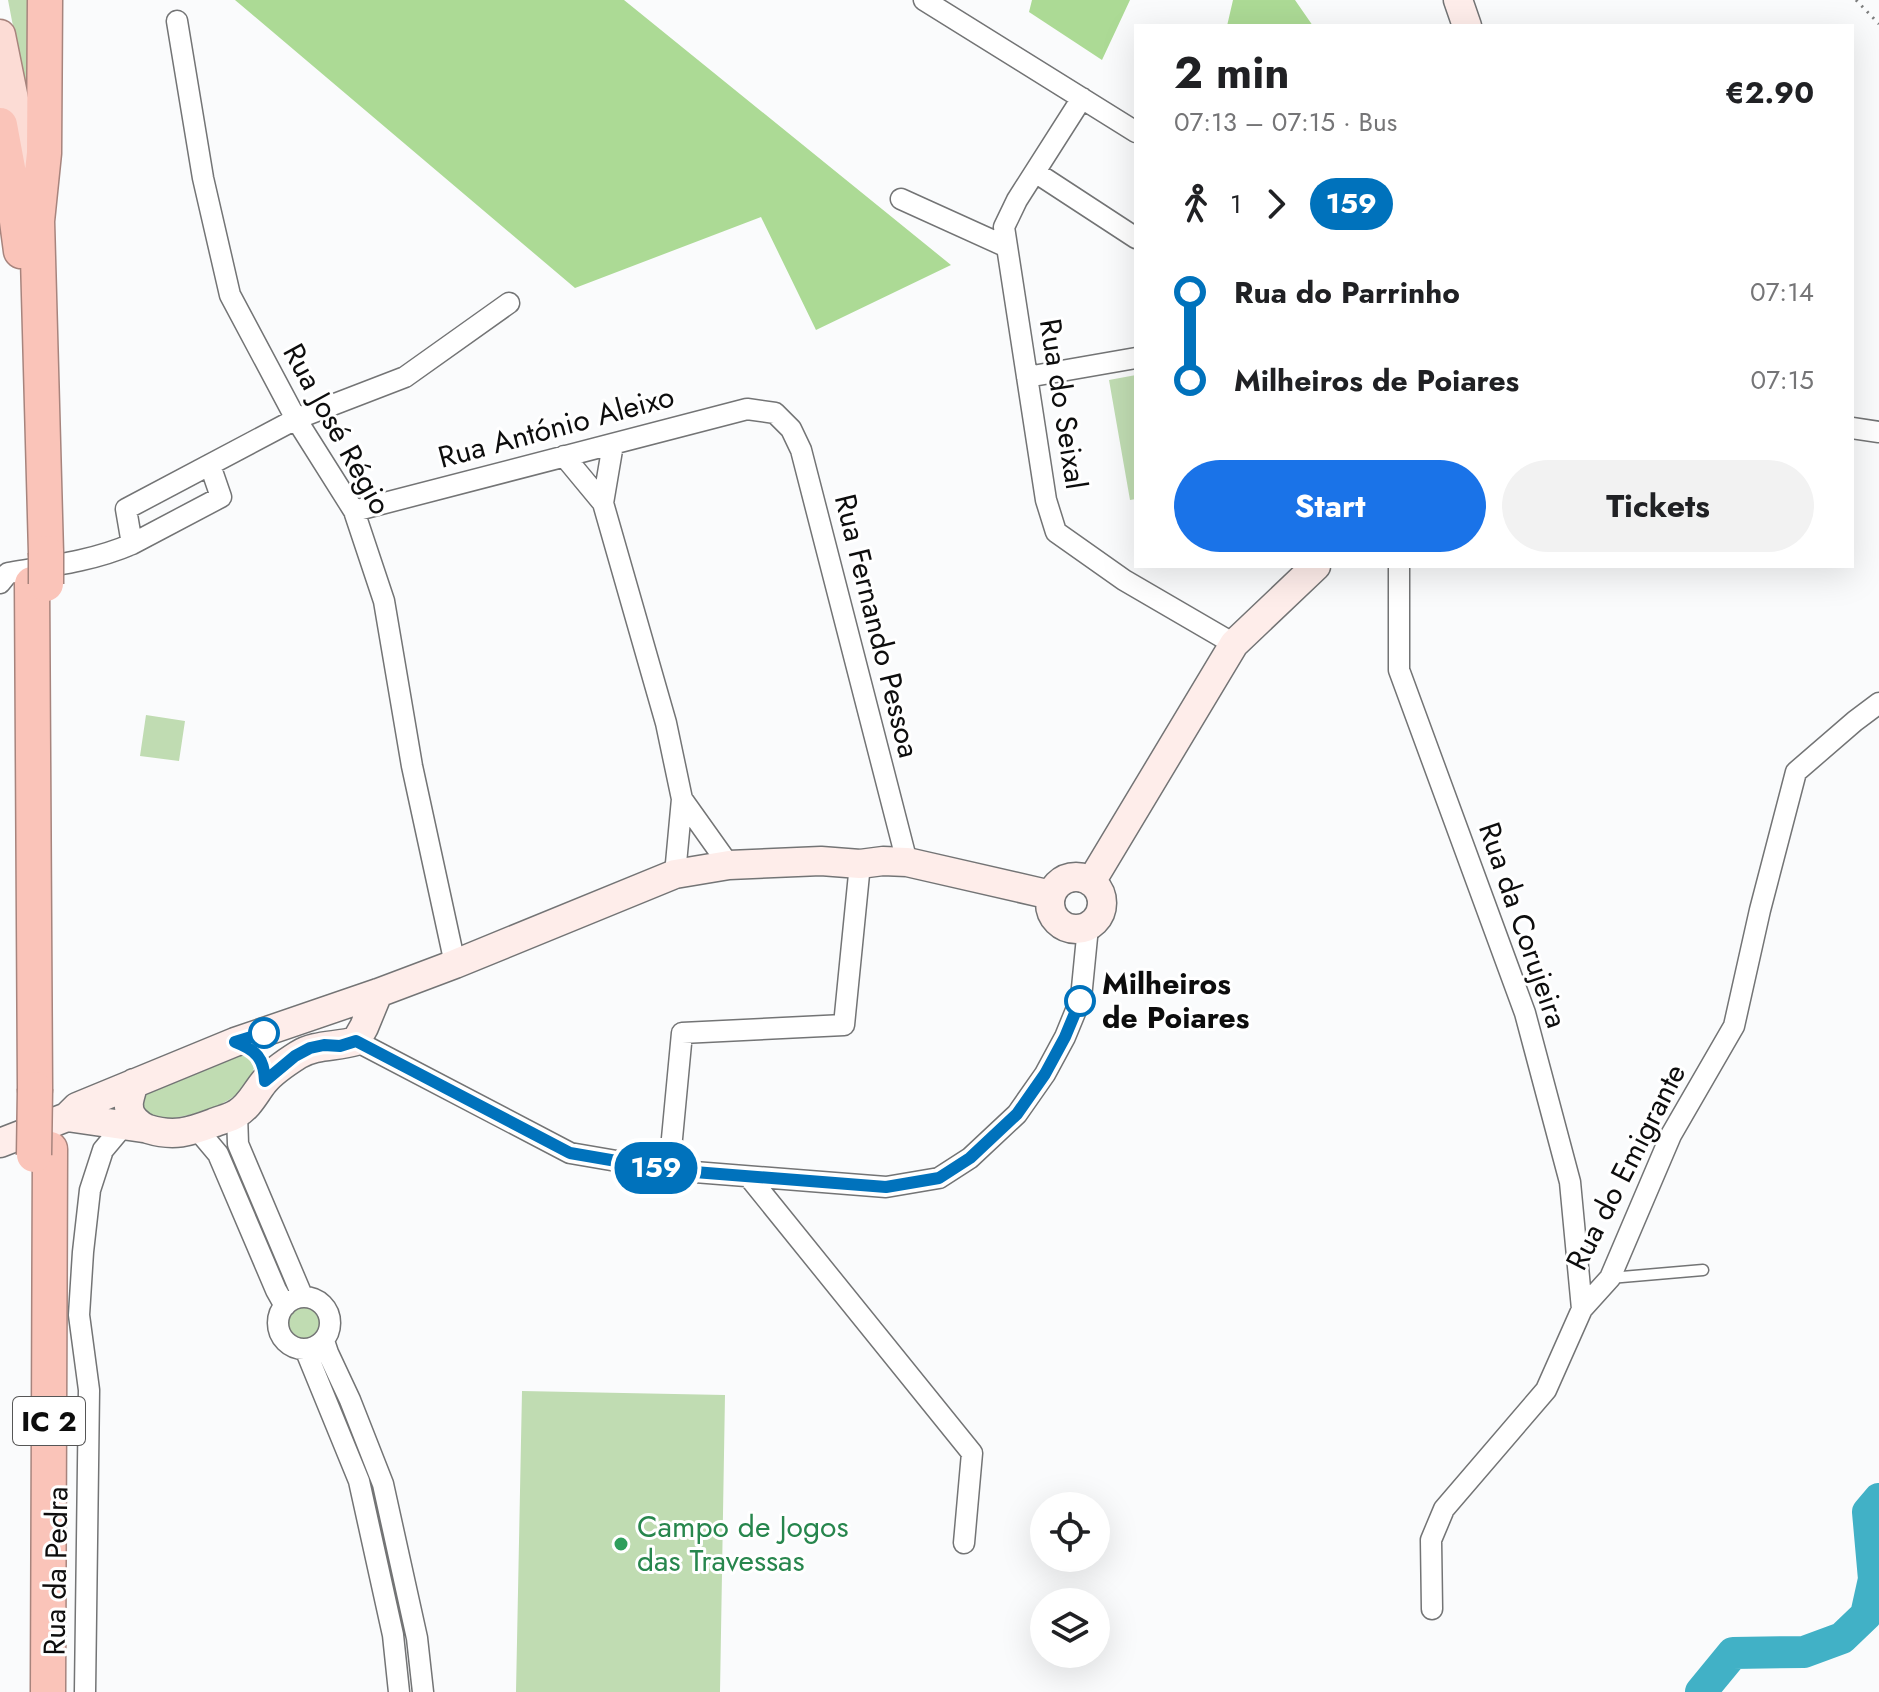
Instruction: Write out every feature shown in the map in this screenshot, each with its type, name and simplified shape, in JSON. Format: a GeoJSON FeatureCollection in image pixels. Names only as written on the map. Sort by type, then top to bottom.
{"type":"FeatureCollection","features":[{"type":"Feature","properties":{"kind":"highway","name":"IC 2"},"geometry":{"type":"LineString","coordinates":[[31,571],[37,221],[44,153],[45,0]]}},
{"type":"Feature","properties":{"kind":"highway","name":"IC 2"},"geometry":{"type":"LineString","coordinates":[[0,125],[15,206],[27,302],[43,1088],[36,1296],[32,1692]]}},
{"type":"Feature","properties":{"kind":"highway","name":"IC 2"},"geometry":{"type":"LineString","coordinates":[[42,1152],[48,1692]]}},
{"type":"Feature","properties":{"kind":"main road"},"geometry":{"type":"LineString","coordinates":[[0,35],[37,221]]}},
{"type":"Feature","properties":{"kind":"street"},"geometry":{"type":"LineString","coordinates":[[924,0],[1134,131]]}},
{"type":"Feature","properties":{"kind":"street"},"geometry":{"type":"LineString","coordinates":[[1458,0],[1466,24]]}},
{"type":"Feature","properties":{"kind":"street","name":"Rua José Régio"},"geometry":{"type":"LineString","coordinates":[[177,21],[203,178],[230,295],[296,419],[354,511],[384,601],[412,766],[455,964]]}},
{"type":"Feature","properties":{"kind":"street","name":"Rua do Seixal"},"geometry":{"type":"LineString","coordinates":[[1082,98],[1017,200],[1004,227],[1046,500],[1056,532],[1124,580],[1234,644]]}},
{"type":"Feature","properties":{"kind":"street"},"geometry":{"type":"LineString","coordinates":[[1035,172],[1134,237]]}},
{"type":"Feature","properties":{"kind":"street"},"geometry":{"type":"LineString","coordinates":[[901,199],[1007,247]]}},
{"type":"Feature","properties":{"kind":"street"},"geometry":{"type":"LineString","coordinates":[[132,544],[126,509],[296,419],[405,377],[509,303]]}},
{"type":"Feature","properties":{"kind":"street"},"geometry":{"type":"LineString","coordinates":[[1027,377],[1134,358]]}},
{"type":"Feature","properties":{"kind":"street","name":"Rua António Aleixo"},"geometry":{"type":"LineString","coordinates":[[354,511],[747,409],[775,413]]}},
{"type":"Feature","properties":{"kind":"street","name":"Rua Fernando Pessoa"},"geometry":{"type":"LineString","coordinates":[[775,413],[791,429],[801,450],[907,862]]}},
{"type":"Feature","properties":{"kind":"street"},"geometry":{"type":"LineString","coordinates":[[1854,428],[1879,432]]}},
{"type":"Feature","properties":{"kind":"street"},"geometry":{"type":"LineString","coordinates":[[603,503],[613,444]]}},
{"type":"Feature","properties":{"kind":"street"},"geometry":{"type":"LineString","coordinates":[[564,456],[603,503],[662,709],[682,799],[675,874]]}},
{"type":"Feature","properties":{"kind":"street"},"geometry":{"type":"LineString","coordinates":[[31,571],[8,573],[81,561],[112,552],[221,497],[210,465]]}},
{"type":"Feature","properties":{"kind":"street"},"geometry":{"type":"LineString","coordinates":[[1091,882],[1234,644],[1314,568]]}},
{"type":"Feature","properties":{"kind":"street","name":"Rua da Corujeira"},"geometry":{"type":"LineString","coordinates":[[1399,568],[1399,670],[1525,1013],[1570,1182],[1582,1309]]}},
{"type":"Feature","properties":{"kind":"street","name":"Rua do Emigrante"},"geometry":{"type":"LineString","coordinates":[[1432,1609],[1431,1540],[1444,1509],[1546,1390],[1582,1309],[1610,1278],[1671,1135],[1734,1026],[1796,772],[1879,703]]}},
{"type":"Feature","properties":{"kind":"street"},"geometry":{"type":"LineString","coordinates":[[682,799],[729,865]]}},
{"type":"Feature","properties":{"kind":"street"},"geometry":{"type":"LineString","coordinates":[[0,1143],[67,1117],[77,1107],[235,1042],[455,964],[675,874],[729,865],[821,861],[860,864],[907,862],[1051,895]]}},
{"type":"Feature","properties":{"kind":"street"},"geometry":{"type":"LineString","coordinates":[[669,1170],[682,1033],[844,1025],[860,864]]}},
{"type":"Feature","properties":{"kind":"street"},"geometry":{"type":"LineString","coordinates":[[1084,878],[1091,882],[1101,896],[1102,905],[1096,921],[1080,930],[1062,926],[1051,913],[1049,904],[1055,888],[1068,879],[1084,878]]}},
{"type":"Feature","properties":{"kind":"street"},"geometry":{"type":"LineString","coordinates":[[356,1041],[570,1153],[669,1170],[886,1187],[939,1178],[970,1158],[1017,1114],[1045,1074],[1081,998],[1088,927]]}},
{"type":"Feature","properties":{"kind":"street"},"geometry":{"type":"LineString","coordinates":[[67,1117],[133,1126],[165,1134],[184,1133],[237,1114],[255,1097],[265,1081],[295,1056],[310,1048],[340,1046],[356,1041],[378,993]]}},
{"type":"Feature","properties":{"kind":"street"},"geometry":{"type":"LineString","coordinates":[[235,1042],[251,1048],[259,1057],[265,1067],[265,1081]]}},
{"type":"Feature","properties":{"kind":"street"},"geometry":{"type":"LineString","coordinates":[[133,1126],[134,1120],[128,1107],[134,1083]]}},
{"type":"Feature","properties":{"kind":"street"},"geometry":{"type":"LineString","coordinates":[[237,1114],[238,1144],[304,1297]]}},
{"type":"Feature","properties":{"kind":"street","name":"Rua da Pedra"},"geometry":{"type":"LineString","coordinates":[[85,1692],[89,1390],[79,1315],[83,1252],[90,1190],[103,1150],[133,1126]]}},
{"type":"Feature","properties":{"kind":"street"},"geometry":{"type":"LineString","coordinates":[[197,1129],[218,1154],[285,1306]]}},
{"type":"Feature","properties":{"kind":"street"},"geometry":{"type":"LineString","coordinates":[[749,1177],[972,1453],[964,1543]]}},
{"type":"Feature","properties":{"kind":"street"},"geometry":{"type":"LineString","coordinates":[[304,1297],[321,1303],[329,1315],[330,1328],[324,1341],[305,1349],[290,1345],[281,1334],[279,1319],[285,1306],[294,1299],[304,1297]]}},
{"type":"Feature","properties":{"kind":"street"},"geometry":{"type":"LineString","coordinates":[[324,1341],[383,1484],[417,1638],[423,1692]]}},
{"type":"Feature","properties":{"kind":"street"},"geometry":{"type":"LineString","coordinates":[[305,1349],[359,1481],[393,1635],[399,1692]]}},
{"type":"Feature","properties":{"kind":"lane"},"geometry":{"type":"LineString","coordinates":[[1610,1278],[1703,1270]]}},
{"type":"Feature","properties":{"kind":"path"},"geometry":{"type":"LineString","coordinates":[[1856,0],[1879,24]]}},
{"type":"Feature","properties":{"kind":"green space"},"geometry":{"type":"Polygon","coordinates":[[[8,0],[38,0],[29,110],[8,0]]]}},
{"type":"Feature","properties":{"kind":"green space"},"geometry":{"type":"Polygon","coordinates":[[[235,0],[624,0],[951,265],[816,330],[761,217],[575,288],[235,0]]]}},
{"type":"Feature","properties":{"kind":"green space"},"geometry":{"type":"Polygon","coordinates":[[[1032,0],[1130,0],[1102,60],[1029,12],[1032,0]]]}},
{"type":"Feature","properties":{"kind":"green space"},"geometry":{"type":"Polygon","coordinates":[[[1233,0],[1295,0],[1312,24],[1227,24],[1233,0]]]}},
{"type":"Feature","properties":{"kind":"green space"},"geometry":{"type":"Polygon","coordinates":[[[1134,375],[1134,499],[1130,500],[1109,380],[1134,375]]]}},
{"type":"Feature","properties":{"kind":"green space"},"geometry":{"type":"Polygon","coordinates":[[[146,715],[185,721],[179,761],[140,756],[146,715]]]}},
{"type":"Feature","properties":{"kind":"green space"},"geometry":{"type":"Polygon","coordinates":[[[240,1052],[249,1058],[254,1068],[248,1081],[228,1100],[202,1111],[160,1121],[141,1111],[141,1094],[240,1052]]]}},
{"type":"Feature","properties":{"kind":"green space"},"geometry":{"type":"Polygon","coordinates":[[[304,1307],[315,1312],[320,1323],[315,1334],[304,1339],[293,1334],[288,1323],[293,1312],[304,1307]]]}},
{"type":"Feature","properties":{"kind":"green space","name":"Campo de Jogos das Travessas"},"geometry":{"type":"Polygon","coordinates":[[[522,1391],[725,1395],[720,1692],[516,1692],[522,1391]]]}},
{"type":"Feature","properties":{"kind":"waterway"},"geometry":{"type":"LineString","coordinates":[[1701,1692],[1733,1653],[1804,1652],[1842,1638],[1866,1615],[1874,1579],[1868,1512],[1879,1499]]}},
{"type":"Feature","properties":{"kind":"bus line","name":"159"},"geometry":{"type":"LineString","coordinates":[[264,1033],[235,1042],[251,1048],[259,1057],[265,1067],[265,1081],[295,1056],[310,1048],[340,1046],[356,1041],[570,1153],[669,1170],[886,1187],[939,1178],[970,1158],[1017,1114],[1045,1074],[1080,1001]]}},
{"type":"Feature","properties":{"kind":"place","name":"Milheiros de Poiares"},"geometry":{"type":"Point","coordinates":[1080,1001]}},
{"type":"Feature","properties":{"kind":"place","name":"Campo de Jogos das Travessas"},"geometry":{"type":"Point","coordinates":[621,1544]}}]}
